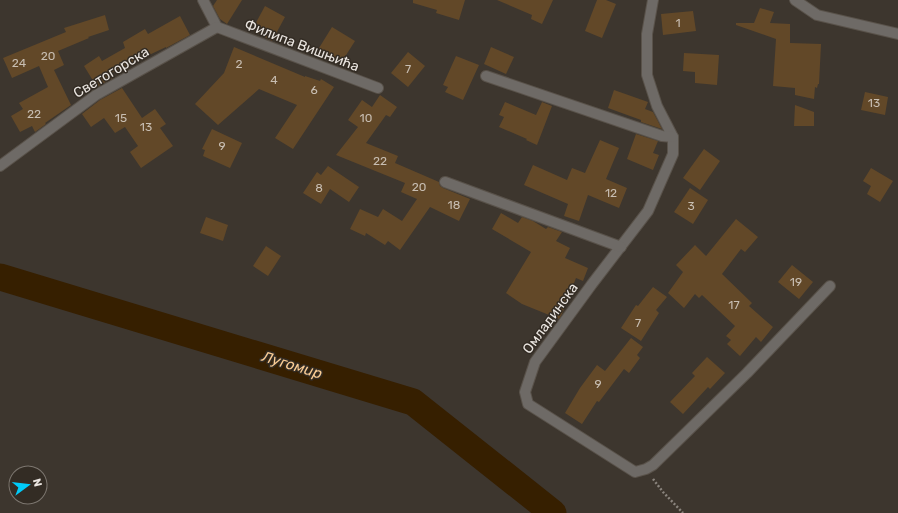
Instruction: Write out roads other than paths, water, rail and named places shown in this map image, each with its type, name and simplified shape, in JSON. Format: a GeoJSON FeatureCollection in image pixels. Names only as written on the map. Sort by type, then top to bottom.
{"type":"FeatureCollection","features":[{"type":"Feature","properties":{"kind":"street"},"geometry":{"type":"LineString","coordinates":[[203,0],[217,27]]}},
{"type":"Feature","properties":{"kind":"street"},"geometry":{"type":"LineString","coordinates":[[653,0],[647,34],[647,75],[657,106],[673,137]]}},
{"type":"Feature","properties":{"kind":"street"},"geometry":{"type":"LineString","coordinates":[[795,0],[817,15],[898,34]]}},
{"type":"Feature","properties":{"kind":"street","name":"Филипа Вишњића"},"geometry":{"type":"LineString","coordinates":[[217,27],[378,88]]}},
{"type":"Feature","properties":{"kind":"street","name":"Светогорска"},"geometry":{"type":"LineString","coordinates":[[0,166],[96,95],[217,27]]}},
{"type":"Feature","properties":{"kind":"street"},"geometry":{"type":"LineString","coordinates":[[486,76],[662,136],[673,137]]}},
{"type":"Feature","properties":{"kind":"street","name":"Омладинска"},"geometry":{"type":"LineString","coordinates":[[673,137],[673,154],[648,211],[534,362],[525,392],[528,404],[635,472],[646,469],[653,465],[747,373],[830,286]]}},
{"type":"Feature","properties":{"kind":"street"},"geometry":{"type":"LineString","coordinates":[[445,182],[621,247]]}},
{"type":"Feature","properties":{"kind":"waterway","name":"Лугомир"},"geometry":{"type":"LineString","coordinates":[[0,277],[413,402],[553,513]]}}]}
